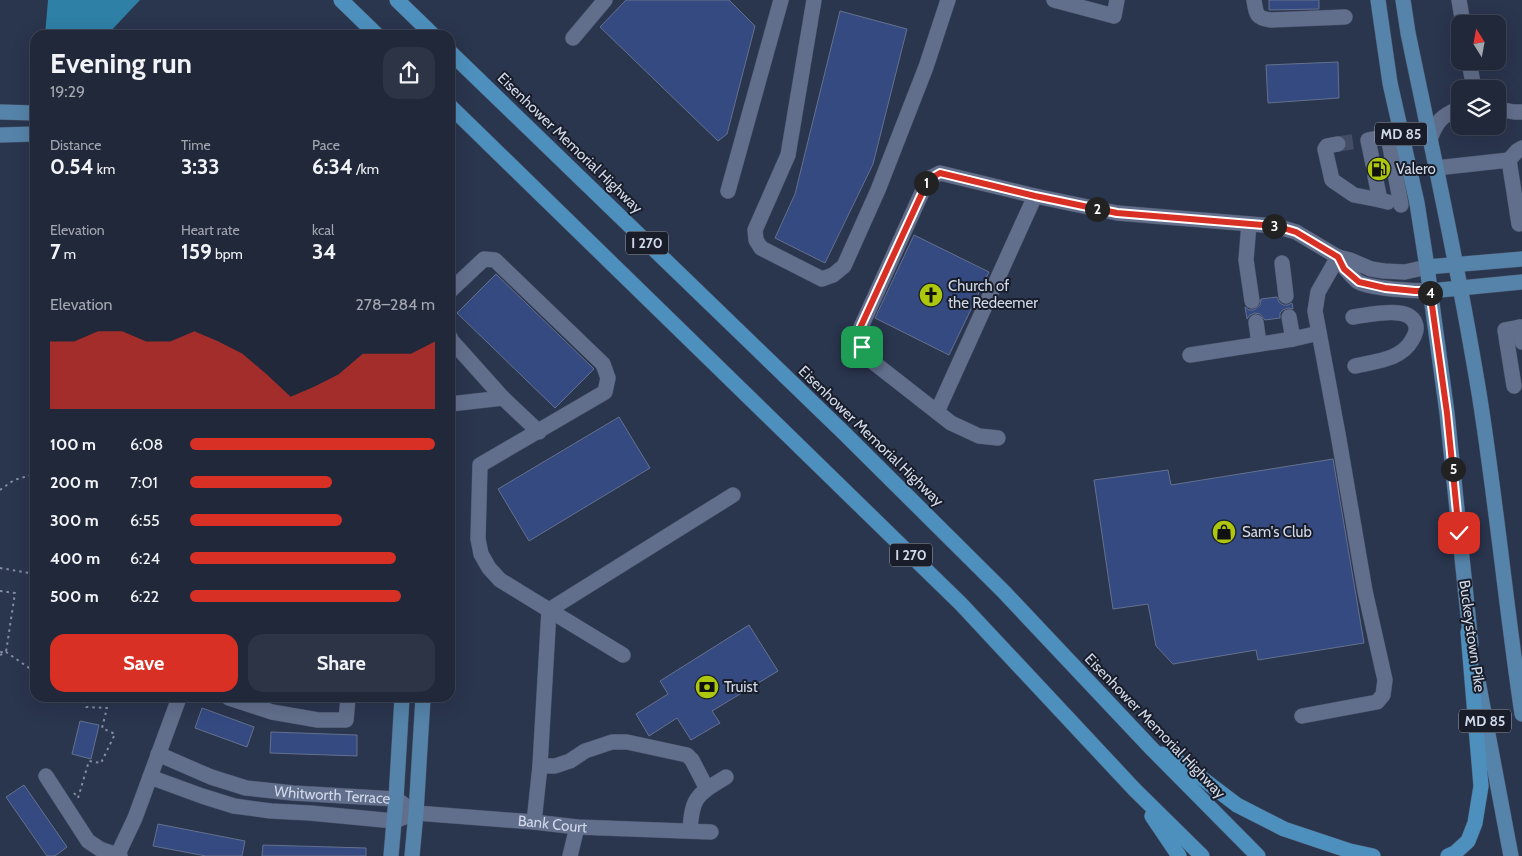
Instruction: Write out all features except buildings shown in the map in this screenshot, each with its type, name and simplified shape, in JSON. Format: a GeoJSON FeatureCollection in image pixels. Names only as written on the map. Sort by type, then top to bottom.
{"type":"FeatureCollection","features":[{"type":"Feature","properties":{"kind":"highway"},"geometry":{"type":"LineString","coordinates":[[341,0],[372,30]]}},
{"type":"Feature","properties":{"kind":"highway"},"geometry":{"type":"LineString","coordinates":[[397,0],[428,30]]}},
{"type":"Feature","properties":{"kind":"highway","name":"Eisenhower Memorial Highway"},"geometry":{"type":"LineString","coordinates":[[455,57],[845,434],[997,585],[1152,749],[1258,856]]}},
{"type":"Feature","properties":{"kind":"highway","name":"I 270"},"geometry":{"type":"LineString","coordinates":[[455,111],[961,604],[1134,790],[1202,856]]}},
{"type":"Feature","properties":{"kind":"highway"},"geometry":{"type":"LineString","coordinates":[[1448,856],[1455,853],[1468,841],[1475,823],[1481,786],[1468,632]]}},
{"type":"Feature","properties":{"kind":"highway"},"geometry":{"type":"LineString","coordinates":[[1152,749],[1182,764],[1237,805],[1284,829],[1350,851],[1373,856]]}},
{"type":"Feature","properties":{"kind":"highway"},"geometry":{"type":"LineString","coordinates":[[1134,790],[1179,856]]}},
{"type":"Feature","properties":{"kind":"main road","name":"Buckeystown Pike"},"geometry":{"type":"LineString","coordinates":[[1378,0],[1390,83],[1378,138],[1397,203],[1427,267],[1448,418],[1468,632],[1511,856]]}},
{"type":"Feature","properties":{"kind":"main road","name":"MD 85"},"geometry":{"type":"LineString","coordinates":[[1403,0],[1456,264],[1479,394],[1512,653],[1522,714]]}},
{"type":"Feature","properties":{"kind":"main road"},"geometry":{"type":"LineString","coordinates":[[0,112],[30,113]]}},
{"type":"Feature","properties":{"kind":"main road"},"geometry":{"type":"LineString","coordinates":[[0,134],[30,134]]}},
{"type":"Feature","properties":{"kind":"main road"},"geometry":{"type":"LineString","coordinates":[[1427,267],[1522,258]]}},
{"type":"Feature","properties":{"kind":"main road"},"geometry":{"type":"LineString","coordinates":[[1430,291],[1522,282]]}},
{"type":"Feature","properties":{"kind":"main road"},"geometry":{"type":"LineString","coordinates":[[391,856],[402,702]]}},
{"type":"Feature","properties":{"kind":"main road"},"geometry":{"type":"LineString","coordinates":[[412,856],[423,702]]}},
{"type":"Feature","properties":{"kind":"street"},"geometry":{"type":"LineString","coordinates":[[573,38],[605,0]]}},
{"type":"Feature","properties":{"kind":"street"},"geometry":{"type":"LineString","coordinates":[[728,191],[780,0]]}},
{"type":"Feature","properties":{"kind":"street"},"geometry":{"type":"LineString","coordinates":[[814,0],[788,155],[756,230],[756,240],[760,248],[822,279],[833,275],[844,266],[878,190],[923,76],[948,0]]}},
{"type":"Feature","properties":{"kind":"street"},"geometry":{"type":"LineString","coordinates":[[1054,0],[1114,16],[1117,0]]}},
{"type":"Feature","properties":{"kind":"street"},"geometry":{"type":"LineString","coordinates":[[1254,0],[1256,13],[1259,17],[1271,20],[1345,16]]}},
{"type":"Feature","properties":{"kind":"street"},"geometry":{"type":"LineString","coordinates":[[1458,0],[1461,15]]}},
{"type":"Feature","properties":{"kind":"street"},"geometry":{"type":"LineString","coordinates":[[1506,110],[1522,112]]}},
{"type":"Feature","properties":{"kind":"street"},"geometry":{"type":"LineString","coordinates":[[1430,139],[1437,122],[1451,112]]}},
{"type":"Feature","properties":{"kind":"street"},"geometry":{"type":"LineString","coordinates":[[1378,138],[1379,169],[1397,203]]}},
{"type":"Feature","properties":{"kind":"street"},"geometry":{"type":"LineString","coordinates":[[1338,144],[1327,146],[1325,149],[1332,180],[1354,195],[1397,203]]}},
{"type":"Feature","properties":{"kind":"street"},"geometry":{"type":"LineString","coordinates":[[1522,148],[1517,151],[1514,164],[1518,185],[1519,224],[1522,224]]}},
{"type":"Feature","properties":{"kind":"street"},"geometry":{"type":"LineString","coordinates":[[1436,168],[1514,164]]}},
{"type":"Feature","properties":{"kind":"street"},"geometry":{"type":"LineString","coordinates":[[998,438],[979,436],[951,423],[873,362],[862,347],[861,326],[928,180],[940,173],[1117,213],[1276,226],[1296,232],[1338,257],[1384,271],[1405,272],[1427,267]]}},
{"type":"Feature","properties":{"kind":"street"},"geometry":{"type":"LineString","coordinates":[[937,412],[1035,196]]}},
{"type":"Feature","properties":{"kind":"street"},"geometry":{"type":"LineString","coordinates":[[1249,224],[1246,260],[1252,301]]}},
{"type":"Feature","properties":{"kind":"street"},"geometry":{"type":"LineString","coordinates":[[1338,257],[1344,269],[1359,282],[1385,288],[1430,291]]}},
{"type":"Feature","properties":{"kind":"street"},"geometry":{"type":"LineString","coordinates":[[1302,716],[1377,702],[1383,695],[1385,680],[1365,591],[1314,311],[1318,292],[1338,257]]}},
{"type":"Feature","properties":{"kind":"street"},"geometry":{"type":"LineString","coordinates":[[455,285],[484,259],[495,260],[603,364],[608,378],[605,392],[480,465],[478,539],[485,561],[500,580],[623,655]]}},
{"type":"Feature","properties":{"kind":"street"},"geometry":{"type":"LineString","coordinates":[[1282,263],[1286,296]]}},
{"type":"Feature","properties":{"kind":"street"},"geometry":{"type":"LineString","coordinates":[[1353,317],[1397,312],[1412,317],[1416,326],[1416,332],[1408,347],[1396,357],[1356,366]]}},
{"type":"Feature","properties":{"kind":"street"},"geometry":{"type":"LineString","coordinates":[[1289,316],[1293,339]]}},
{"type":"Feature","properties":{"kind":"street"},"geometry":{"type":"LineString","coordinates":[[1256,322],[1259,344]]}},
{"type":"Feature","properties":{"kind":"street"},"geometry":{"type":"LineString","coordinates":[[1514,386],[1505,330],[1521,332]]}},
{"type":"Feature","properties":{"kind":"street"},"geometry":{"type":"LineString","coordinates":[[1190,355],[1293,339],[1319,333]]}},
{"type":"Feature","properties":{"kind":"street"},"geometry":{"type":"LineString","coordinates":[[455,344],[503,398],[539,432]]}},
{"type":"Feature","properties":{"kind":"street"},"geometry":{"type":"LineString","coordinates":[[455,403],[503,398]]}},
{"type":"Feature","properties":{"kind":"street"},"geometry":{"type":"LineString","coordinates":[[549,610],[733,495]]}},
{"type":"Feature","properties":{"kind":"street"},"geometry":{"type":"LineString","coordinates":[[534,822],[540,766],[549,610]]}},
{"type":"Feature","properties":{"kind":"street"},"geometry":{"type":"LineString","coordinates":[[46,776],[88,841],[100,849],[118,856],[150,777],[177,702]]}},
{"type":"Feature","properties":{"kind":"street"},"geometry":{"type":"LineString","coordinates":[[241,702],[272,712],[318,720],[346,720],[348,702]]}},
{"type":"Feature","properties":{"kind":"street"},"geometry":{"type":"LineString","coordinates":[[540,766],[556,766],[570,761],[585,751],[598,746],[612,742],[628,742],[687,755],[692,760],[707,789]]}},
{"type":"Feature","properties":{"kind":"street","name":"Whitworth Terrace"},"geometry":{"type":"LineString","coordinates":[[158,754],[211,777],[246,788],[396,799],[416,813]]}},
{"type":"Feature","properties":{"kind":"street","name":"Whitworth Terrace"},"geometry":{"type":"LineString","coordinates":[[150,777],[234,806],[271,811],[394,821],[416,813]]}},
{"type":"Feature","properties":{"kind":"street"},"geometry":{"type":"LineString","coordinates":[[690,831],[693,804],[702,792],[726,777]]}},
{"type":"Feature","properties":{"kind":"street","name":"Bank Court"},"geometry":{"type":"LineString","coordinates":[[416,813],[577,827],[711,832]]}},
{"type":"Feature","properties":{"kind":"street"},"geometry":{"type":"LineString","coordinates":[[570,856],[577,827]]}},
{"type":"Feature","properties":{"kind":"path"},"geometry":{"type":"LineString","coordinates":[[0,490],[14,480],[30,475]]}},
{"type":"Feature","properties":{"kind":"path"},"geometry":{"type":"LineString","coordinates":[[0,568],[30,573]]}},
{"type":"Feature","properties":{"kind":"path"},"geometry":{"type":"LineString","coordinates":[[0,591],[15,593],[6,652]]}},
{"type":"Feature","properties":{"kind":"path"},"geometry":{"type":"LineString","coordinates":[[0,653],[6,652],[30,669]]}},
{"type":"Feature","properties":{"kind":"path"},"geometry":{"type":"LineString","coordinates":[[72,790],[78,798],[89,761],[101,763],[115,734],[102,728],[107,708],[86,707],[84,702]]}},
{"type":"Feature","properties":{"kind":"water"},"geometry":{"type":"Polygon","coordinates":[[[48,0],[140,0],[112,30],[45,30],[48,0]]]}},
{"type":"Feature","properties":{"kind":"tunnel"},"geometry":{"type":"LineString","coordinates":[[1338,144],[1358,141]]}},
{"type":"Feature","properties":{"kind":"tunnel"},"geometry":{"type":"LineString","coordinates":[[1382,162],[1385,174]]}},
{"type":"Feature","properties":{"kind":"place","name":"Valero"},"geometry":{"type":"Point","coordinates":[1379,169]}},
{"type":"Feature","properties":{"kind":"place","name":"Church of the Redeemer"},"geometry":{"type":"Point","coordinates":[931,295]}},
{"type":"Feature","properties":{"kind":"place","name":"Sam's Club"},"geometry":{"type":"Point","coordinates":[1224,532]}},
{"type":"Feature","properties":{"kind":"place","name":"Truist"},"geometry":{"type":"Point","coordinates":[707,687]}},
{"type":"Feature","properties":{"kind":"route"},"geometry":{"type":"LineString","coordinates":[[862,347],[861,326],[928,180],[940,173],[1117,213],[1276,226],[1296,232],[1338,257],[1344,269],[1359,282],[1385,288],[1430,291],[1447,413],[1459,533]]}}]}
